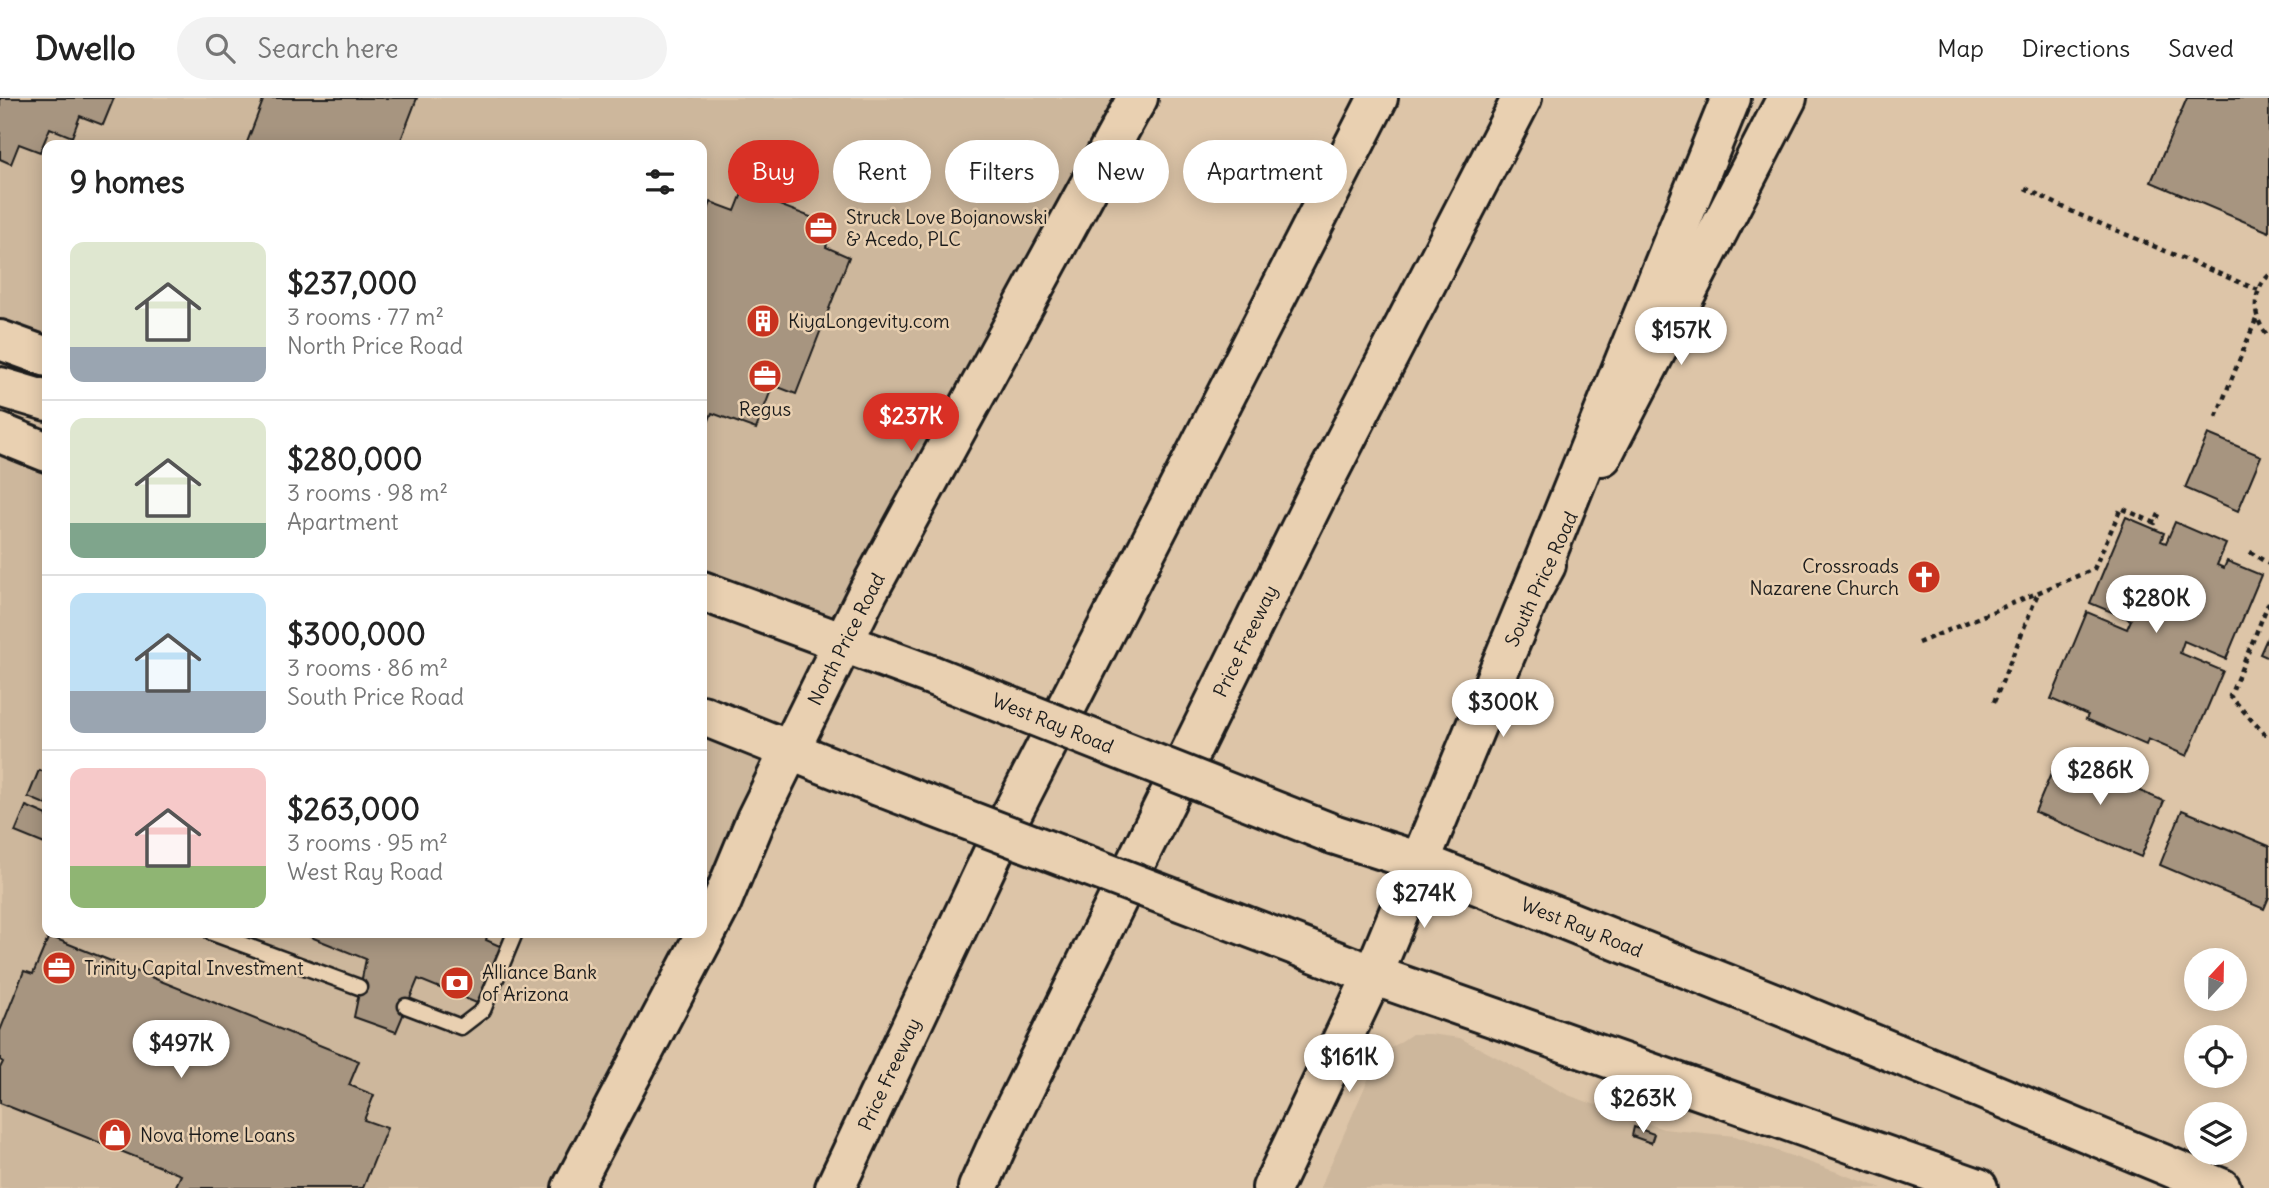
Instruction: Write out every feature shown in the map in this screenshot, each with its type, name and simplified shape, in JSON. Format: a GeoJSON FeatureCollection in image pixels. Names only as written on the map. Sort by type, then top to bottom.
{"type":"FeatureCollection","features":[{"type":"Feature","properties":{"kind":"main road","name":"Price Freeway"},"geometry":{"type":"LineString","coordinates":[[835,1188],[1007,823],[1378,98]]}},
{"type":"Feature","properties":{"kind":"main road","name":"Price Freeway"},"geometry":{"type":"LineString","coordinates":[[978,1188],[1004,1129],[1311,507],[1522,98]]}},
{"type":"Feature","properties":{"kind":"main road"},"geometry":{"type":"LineString","coordinates":[[1531,593],[1731,98]]}},
{"type":"Feature","properties":{"kind":"main road","name":"South Price Road"},"geometry":{"type":"LineString","coordinates":[[1272,1188],[1373,975],[1531,593],[1787,98]]}},
{"type":"Feature","properties":{"kind":"main road","name":"North Price Road"},"geometry":{"type":"LineString","coordinates":[[707,931],[756,819],[868,592],[1136,101]]}},
{"type":"Feature","properties":{"kind":"main road"},"geometry":{"type":"LineString","coordinates":[[0,340],[42,355]]}},
{"type":"Feature","properties":{"kind":"main road"},"geometry":{"type":"LineString","coordinates":[[0,387],[42,400]]}},
{"type":"Feature","properties":{"kind":"main road"},"geometry":{"type":"LineString","coordinates":[[0,433],[42,450]]}},
{"type":"Feature","properties":{"kind":"main road","name":"West Ray Road"},"geometry":{"type":"LineString","coordinates":[[707,592],[844,641],[1333,834],[1420,862],[1819,1022],[2221,1188]]}},
{"type":"Feature","properties":{"kind":"main road"},"geometry":{"type":"LineString","coordinates":[[707,717],[876,785],[1373,975],[1978,1188]]}},
{"type":"Feature","properties":{"kind":"main road","name":"North Price Road"},"geometry":{"type":"LineString","coordinates":[[572,1188],[703,938]]}},
{"type":"Feature","properties":{"kind":"lane"},"geometry":{"type":"LineString","coordinates":[[226,938],[359,987]]}},
{"type":"Feature","properties":{"kind":"lane"},"geometry":{"type":"LineString","coordinates":[[406,1006],[461,1027],[483,1010],[513,938]]}},
{"type":"Feature","properties":{"kind":"path"},"geometry":{"type":"LineString","coordinates":[[2025,188],[2075,213],[2258,290]]}},
{"type":"Feature","properties":{"kind":"path"},"geometry":{"type":"LineString","coordinates":[[2269,275],[2258,290],[2255,304],[2257,317],[2269,337]]}},
{"type":"Feature","properties":{"kind":"path"},"geometry":{"type":"LineString","coordinates":[[2216,417],[2257,317]]}},
{"type":"Feature","properties":{"kind":"path"},"geometry":{"type":"LineString","coordinates":[[1918,643],[2094,569],[2121,508],[2155,523],[2159,514]]}},
{"type":"Feature","properties":{"kind":"path"},"geometry":{"type":"LineString","coordinates":[[2250,552],[2269,564]]}},
{"type":"Feature","properties":{"kind":"path"},"geometry":{"type":"LineString","coordinates":[[1994,702],[2038,592]]}},
{"type":"Feature","properties":{"kind":"path"},"geometry":{"type":"LineString","coordinates":[[2269,602],[2230,696],[2269,739]]}},
{"type":"Feature","properties":{"kind":"shaded area"},"geometry":{"type":"Polygon","coordinates":[[[0,98],[1137,98],[1114,140],[1073,140],[1073,203],[1080,203],[844,641],[707,593],[707,140],[42,140],[42,355],[0,339],[0,98]]]}},
{"type":"Feature","properties":{"kind":"shaded area"},"geometry":{"type":"Polygon","coordinates":[[[0,438],[42,455],[42,938],[703,938],[572,1188],[0,1188],[0,438]]]}},
{"type":"Feature","properties":{"kind":"shaded area"},"geometry":{"type":"Polygon","coordinates":[[[707,718],[790,751],[756,819],[707,931],[707,718]]]}},
{"type":"Feature","properties":{"kind":"shaded area"},"geometry":{"type":"Polygon","coordinates":[[[1412,1034],[1460,1038],[1568,1095],[1663,1129],[1735,1136],[1882,1188],[1320,1188],[1375,1064],[1391,1048],[1412,1034]]]}},
{"type":"Feature","properties":{"kind":"building"},"geometry":{"type":"Polygon","coordinates":[[[0,98],[114,98],[103,125],[80,116],[72,137],[50,128],[45,140],[42,140],[40,152],[19,144],[11,164],[0,159],[0,98]]]}},
{"type":"Feature","properties":{"kind":"building"},"geometry":{"type":"Polygon","coordinates":[[[264,98],[417,98],[401,140],[248,140],[264,98]]]}},
{"type":"Feature","properties":{"kind":"building"},"geometry":{"type":"Polygon","coordinates":[[[2187,98],[2269,98],[2269,232],[2151,182],[2187,98]]]}},
{"type":"Feature","properties":{"kind":"building","name":"KiyaLongevity.com"},"geometry":{"type":"Polygon","coordinates":[[[711,202],[735,211],[738,203],[774,203],[834,226],[826,247],[849,257],[796,394],[773,385],[756,429],[712,413],[707,425],[707,213],[711,202]]]}},
{"type":"Feature","properties":{"kind":"building"},"geometry":{"type":"Polygon","coordinates":[[[2208,434],[2261,456],[2238,511],[2185,488],[2208,434]]]}},
{"type":"Feature","properties":{"kind":"building"},"geometry":{"type":"Polygon","coordinates":[[[2126,517],[2164,533],[2161,541],[2166,543],[2175,522],[2226,544],[2217,565],[2224,568],[2227,561],[2261,575],[2226,659],[2184,641],[2180,653],[2223,671],[2187,756],[2148,739],[2146,745],[2086,719],[2088,715],[2051,699],[2087,612],[2127,629],[2131,620],[2090,603],[2126,517]]]}},
{"type":"Feature","properties":{"kind":"building"},"geometry":{"type":"Polygon","coordinates":[[[2269,634],[2269,658],[2260,654],[2269,634]]]}},
{"type":"Feature","properties":{"kind":"building"},"geometry":{"type":"Polygon","coordinates":[[[2058,757],[2164,801],[2141,857],[2035,812],[2058,757]]]}},
{"type":"Feature","properties":{"kind":"building"},"geometry":{"type":"Polygon","coordinates":[[[39,770],[42,771],[42,803],[28,797],[39,770]]]}},
{"type":"Feature","properties":{"kind":"building"},"geometry":{"type":"Polygon","coordinates":[[[26,806],[42,813],[42,843],[15,832],[26,806]]]}},
{"type":"Feature","properties":{"kind":"building"},"geometry":{"type":"Polygon","coordinates":[[[2182,810],[2269,846],[2269,897],[2264,909],[2160,865],[2182,810]]]}},
{"type":"Feature","properties":{"kind":"building"},"geometry":{"type":"Polygon","coordinates":[[[48,938],[54,938],[359,1061],[349,1085],[374,1095],[364,1120],[387,1128],[363,1188],[175,1188],[181,1175],[0,1103],[0,1068],[3,1062],[0,1060],[0,1031],[24,971],[33,974],[48,938]]]}},
{"type":"Feature","properties":{"kind":"building","name":"Alliance Bank of Arizona"},"geometry":{"type":"Polygon","coordinates":[[[314,938],[487,938],[502,947],[479,1004],[418,979],[396,1032],[354,1017],[366,959],[314,938]]]}},
{"type":"Feature","properties":{"kind":"building"},"geometry":{"type":"Polygon","coordinates":[[[1634,1127],[1654,1134],[1651,1143],[1632,1136],[1634,1127]]]}},
{"type":"Feature","properties":{"kind":"place","name":"Struck Love Bojanowski & Acedo, PLC"},"geometry":{"type":"Point","coordinates":[821,228]}},
{"type":"Feature","properties":{"kind":"place","name":"KiyaLongevity.com"},"geometry":{"type":"Point","coordinates":[763,321]}},
{"type":"Feature","properties":{"kind":"place","name":"Regus"},"geometry":{"type":"Point","coordinates":[765,376]}},
{"type":"Feature","properties":{"kind":"place","name":"Crossroads Nazarene Church"},"geometry":{"type":"Point","coordinates":[1924,577]}},
{"type":"Feature","properties":{"kind":"place","name":"Trinity Capital Investment"},"geometry":{"type":"Point","coordinates":[59,968]}},
{"type":"Feature","properties":{"kind":"place","name":"Alliance Bank of Arizona"},"geometry":{"type":"Point","coordinates":[457,983]}},
{"type":"Feature","properties":{"kind":"place","name":"Nova Home Loans"},"geometry":{"type":"Point","coordinates":[115,1135]}}]}
